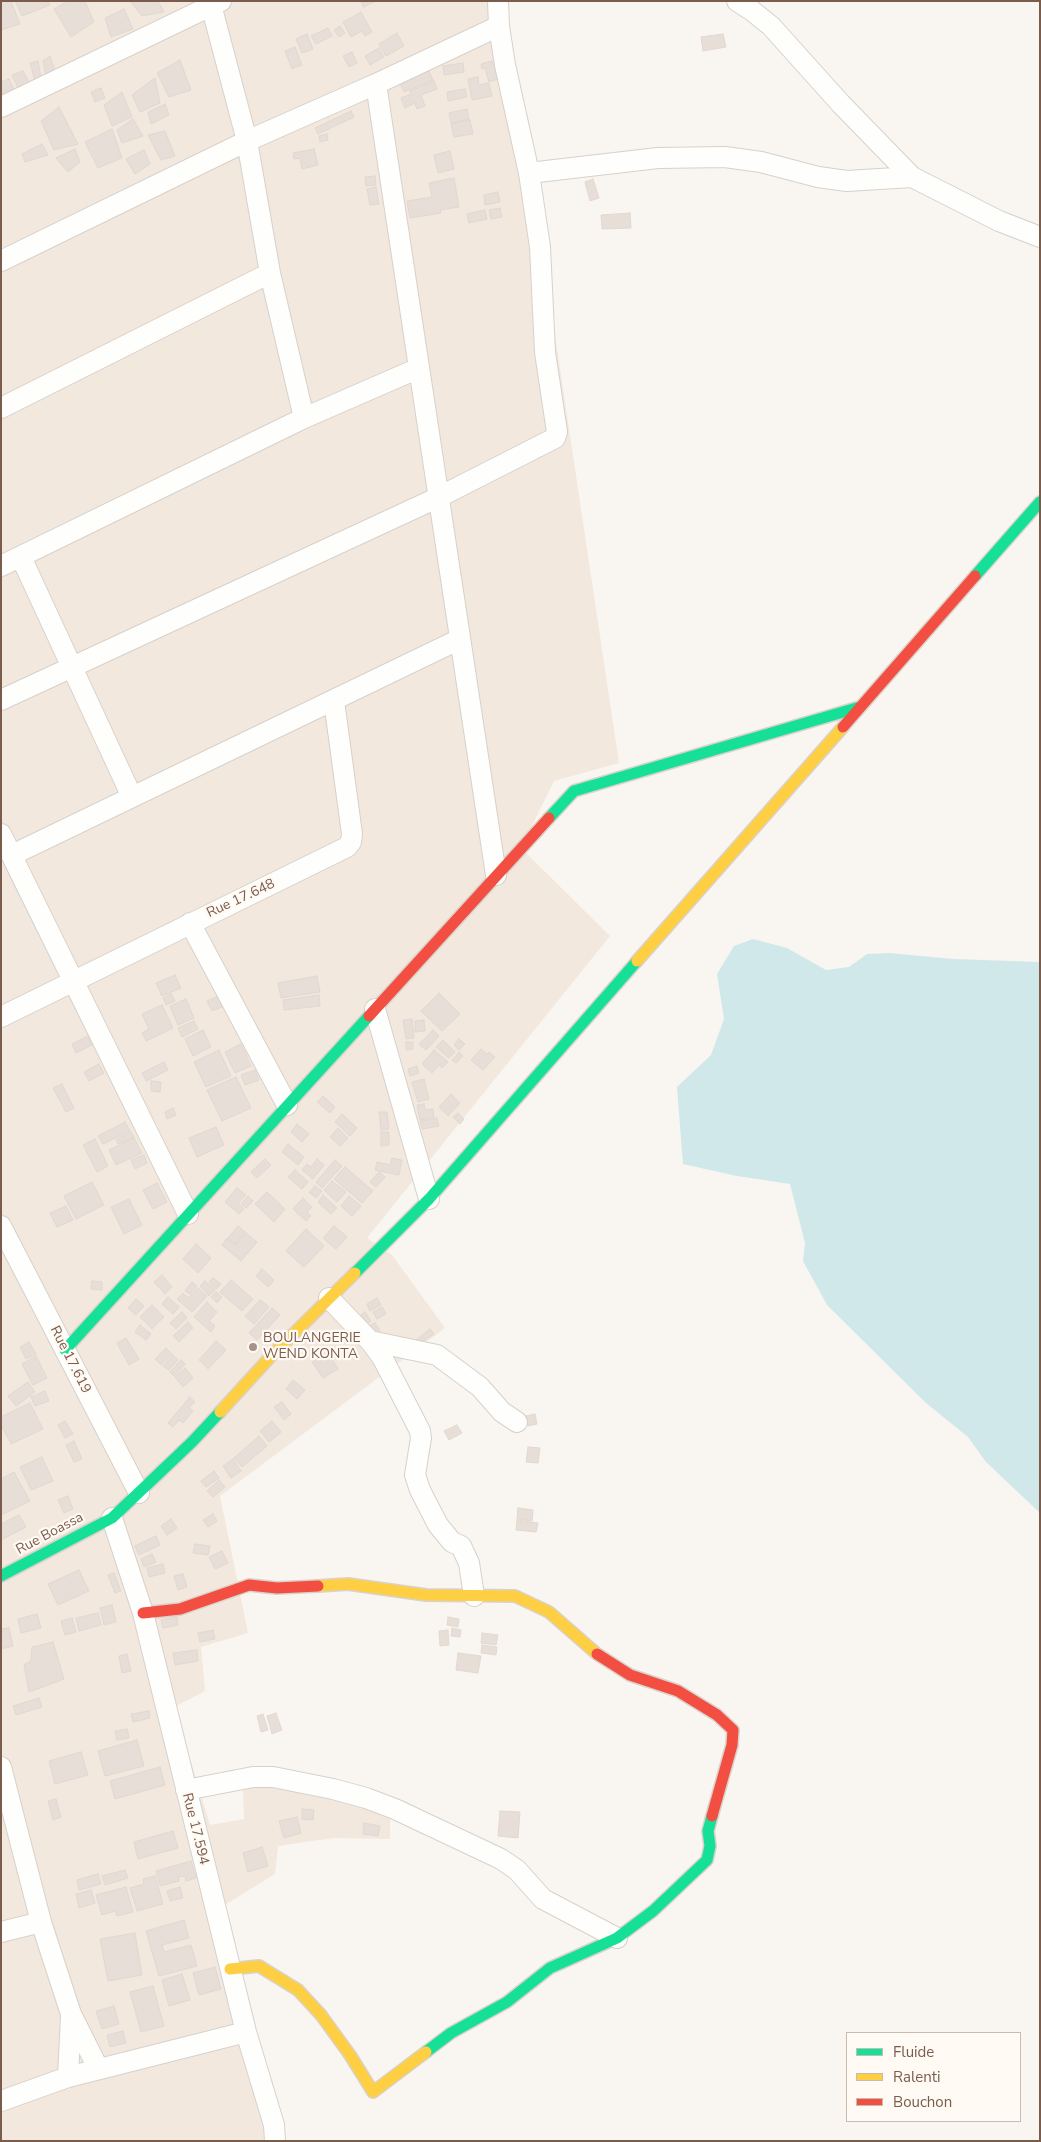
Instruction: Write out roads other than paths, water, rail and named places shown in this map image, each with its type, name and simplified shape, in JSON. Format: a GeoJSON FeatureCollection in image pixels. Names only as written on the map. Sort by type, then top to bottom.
{"type":"FeatureCollection","features":[{"type":"Feature","properties":{"kind":"street"},"geometry":{"type":"LineString","coordinates":[[1,700],[72,669],[439,498],[547,443],[557,435],[545,352],[540,247],[529,173],[505,65],[499,26],[498,1]]}},
{"type":"Feature","properties":{"kind":"street"},"geometry":{"type":"LineString","coordinates":[[736,1],[771,26],[841,104],[912,177],[1015,228],[1040,237]]}},
{"type":"Feature","properties":{"kind":"street"},"geometry":{"type":"LineString","coordinates":[[1,107],[214,2],[247,141],[270,273],[304,418]]}},
{"type":"Feature","properties":{"kind":"street"},"geometry":{"type":"LineString","coordinates":[[1,261],[247,141],[376,84],[499,26]]}},
{"type":"Feature","properties":{"kind":"street"},"geometry":{"type":"LineString","coordinates":[[376,84],[496,875]]}},
{"type":"Feature","properties":{"kind":"street"},"geometry":{"type":"LineString","coordinates":[[529,173],[658,158],[725,156],[847,181],[912,177]]}},
{"type":"Feature","properties":{"kind":"street"},"geometry":{"type":"LineString","coordinates":[[1,408],[270,273]]}},
{"type":"Feature","properties":{"kind":"street"},"geometry":{"type":"LineString","coordinates":[[1,566],[21,558],[304,418],[419,368]]}},
{"type":"Feature","properties":{"kind":"street","name":"Rue Boassa"},"geometry":{"type":"LineString","coordinates":[[1,1576],[112,1518],[192,1442],[272,1355],[429,1199],[1040,502]]}},
{"type":"Feature","properties":{"kind":"street"},"geometry":{"type":"LineString","coordinates":[[21,558],[132,797]]}},
{"type":"Feature","properties":{"kind":"street"},"geometry":{"type":"LineString","coordinates":[[12,855],[460,639]]}},
{"type":"Feature","properties":{"kind":"street","name":"Rue 17.648"},"geometry":{"type":"LineString","coordinates":[[1,1017],[190,923],[341,851],[351,842],[351,829],[334,701]]}},
{"type":"Feature","properties":{"kind":"street"},"geometry":{"type":"LineString","coordinates":[[65,1350],[576,789],[860,706]]}},
{"type":"Feature","properties":{"kind":"street"},"geometry":{"type":"LineString","coordinates":[[1,834],[188,1214]]}},
{"type":"Feature","properties":{"kind":"street"},"geometry":{"type":"LineString","coordinates":[[190,923],[287,1105]]}},
{"type":"Feature","properties":{"kind":"street"},"geometry":{"type":"LineString","coordinates":[[375,1009],[429,1199]]}},
{"type":"Feature","properties":{"kind":"street","name":"Rue 17.619"},"geometry":{"type":"LineString","coordinates":[[1,1226],[139,1493]]}},
{"type":"Feature","properties":{"kind":"street"},"geometry":{"type":"LineString","coordinates":[[329,1298],[370,1341],[396,1382],[420,1431],[421,1438],[415,1463],[415,1475],[420,1490],[438,1525],[452,1542],[462,1546],[469,1564],[474,1596]]}},
{"type":"Feature","properties":{"kind":"street"},"geometry":{"type":"LineString","coordinates":[[370,1341],[437,1355],[480,1387],[502,1412],[517,1422]]}},
{"type":"Feature","properties":{"kind":"street","name":"Rue 17.594"},"geometry":{"type":"LineString","coordinates":[[112,1518],[143,1613],[246,2032],[274,2125],[275,2141]]}},
{"type":"Feature","properties":{"kind":"street"},"geometry":{"type":"LineString","coordinates":[[143,1613],[180,1609],[250,1585],[277,1588],[348,1584],[426,1595],[515,1596],[549,1612],[592,1651],[608,1662],[630,1675],[678,1691],[717,1715],[733,1730],[729,1754],[708,1830],[710,1846],[706,1860],[653,1911],[617,1938],[550,1968],[507,2002],[451,2033],[373,2092],[350,2055],[321,2015],[298,1990],[259,1966],[230,1969]]}},
{"type":"Feature","properties":{"kind":"street"},"geometry":{"type":"LineString","coordinates":[[1,1767],[41,1922],[71,2014],[98,2068]]}},
{"type":"Feature","properties":{"kind":"street"},"geometry":{"type":"LineString","coordinates":[[186,1790],[253,1778],[273,1777],[333,1789],[366,1798],[395,1809],[501,1859],[517,1870],[543,1899],[617,1938]]}},
{"type":"Feature","properties":{"kind":"street"},"geometry":{"type":"LineString","coordinates":[[1,1932],[41,1922]]}},
{"type":"Feature","properties":{"kind":"street"},"geometry":{"type":"LineString","coordinates":[[68,2076],[71,2014]]}},
{"type":"Feature","properties":{"kind":"street"},"geometry":{"type":"LineString","coordinates":[[1,2101],[68,2076],[246,2032]]}},
{"type":"Feature","properties":{"kind":"water"},"geometry":{"type":"Polygon","coordinates":[[[753,939],[787,948],[826,970],[849,967],[867,954],[889,953],[953,959],[1040,962],[1040,1513],[986,1462],[968,1437],[926,1403],[827,1305],[803,1261],[805,1243],[790,1184],[737,1176],[683,1164],[677,1087],[711,1055],[724,1019],[717,974],[734,946],[753,939]]]}},
{"type":"Feature","properties":{"kind":"place","name":"BOULANGERIE WEND KONTA"},"geometry":{"type":"Point","coordinates":[253,1347]}}]}
